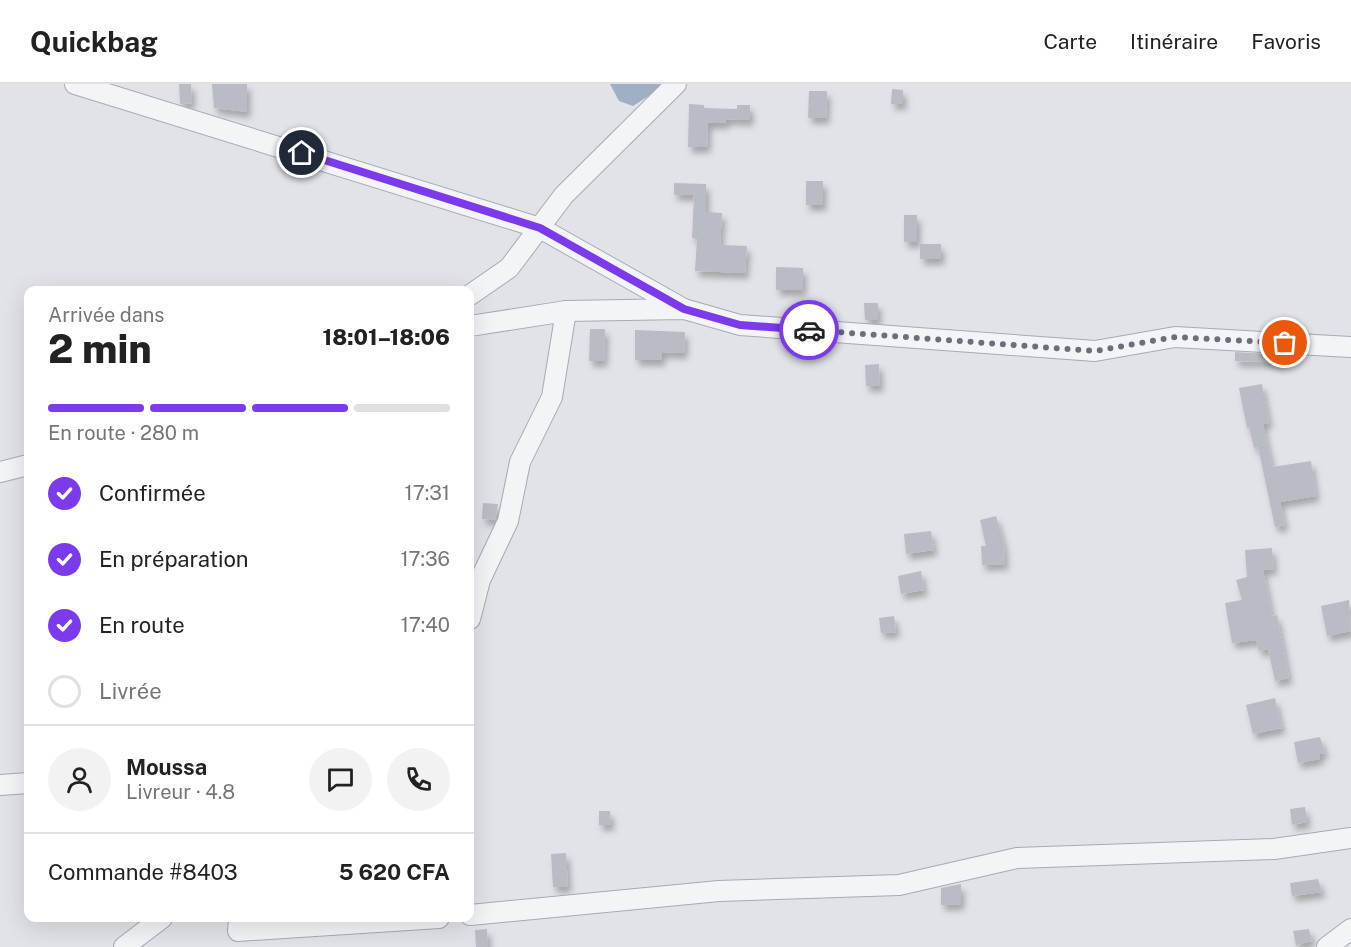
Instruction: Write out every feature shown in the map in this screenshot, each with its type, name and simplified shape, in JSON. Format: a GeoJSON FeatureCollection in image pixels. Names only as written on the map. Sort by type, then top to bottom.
{"type":"FeatureCollection","features":[{"type":"Feature","properties":{"kind":"street"},"geometry":{"type":"LineString","coordinates":[[75,84],[540,228],[684,309],[740,325],[1095,351],[1175,337],[1351,347]]}},
{"type":"Feature","properties":{"kind":"street"},"geometry":{"type":"LineString","coordinates":[[474,292],[509,268],[564,195],[676,84]]}},
{"type":"Feature","properties":{"kind":"street"},"geometry":{"type":"LineString","coordinates":[[474,325],[566,311],[684,309]]}},
{"type":"Feature","properties":{"kind":"street"},"geometry":{"type":"LineString","coordinates":[[474,603],[480,580],[508,520],[520,462],[552,397],[566,311]]}},
{"type":"Feature","properties":{"kind":"street"},"geometry":{"type":"LineString","coordinates":[[0,472],[24,466]]}},
{"type":"Feature","properties":{"kind":"street"},"geometry":{"type":"LineString","coordinates":[[0,785],[24,783]]}},
{"type":"Feature","properties":{"kind":"street"},"geometry":{"type":"LineString","coordinates":[[474,915],[719,891],[899,885],[1017,858],[1274,849],[1351,838]]}},
{"type":"Feature","properties":{"kind":"street"},"geometry":{"type":"LineString","coordinates":[[124,947],[157,922]]}},
{"type":"Feature","properties":{"kind":"street"},"geometry":{"type":"LineString","coordinates":[[239,922],[238,931],[377,922]]}},
{"type":"Feature","properties":{"kind":"street"},"geometry":{"type":"LineString","coordinates":[[1327,947],[1351,929]]}},
{"type":"Feature","properties":{"kind":"water"},"geometry":{"type":"Polygon","coordinates":[[[610,84],[662,84],[658,90],[633,106],[619,101],[610,84]]]}},
{"type":"Feature","properties":{"kind":"building"},"geometry":{"type":"Polygon","coordinates":[[[179,84],[191,84],[192,103],[180,104],[179,84]]]}},
{"type":"Feature","properties":{"kind":"building"},"geometry":{"type":"Polygon","coordinates":[[[212,84],[247,84],[247,112],[214,108],[212,84]]]}},
{"type":"Feature","properties":{"kind":"building"},"geometry":{"type":"Polygon","coordinates":[[[892,89],[903,90],[903,104],[891,104],[892,89]]]}},
{"type":"Feature","properties":{"kind":"building"},"geometry":{"type":"Polygon","coordinates":[[[809,91],[827,91],[826,118],[808,118],[809,91]]]}},
{"type":"Feature","properties":{"kind":"building"},"geometry":{"type":"Polygon","coordinates":[[[689,104],[704,105],[704,108],[737,109],[737,105],[750,105],[750,120],[726,119],[726,123],[708,123],[707,147],[688,147],[689,104]]]}},
{"type":"Feature","properties":{"kind":"building"},"geometry":{"type":"Polygon","coordinates":[[[806,181],[823,181],[823,205],[806,205],[806,181]]]}},
{"type":"Feature","properties":{"kind":"building"},"geometry":{"type":"Polygon","coordinates":[[[674,183],[706,184],[706,212],[722,213],[720,245],[747,246],[745,273],[695,271],[697,239],[692,238],[694,195],[674,195],[674,183]]]}},
{"type":"Feature","properties":{"kind":"building"},"geometry":{"type":"Polygon","coordinates":[[[904,215],[917,215],[917,242],[904,242],[904,215]]]}},
{"type":"Feature","properties":{"kind":"building"},"geometry":{"type":"Polygon","coordinates":[[[920,244],[941,244],[941,259],[920,259],[920,244]]]}},
{"type":"Feature","properties":{"kind":"building"},"geometry":{"type":"Polygon","coordinates":[[[776,267],[803,268],[803,290],[776,290],[776,267]]]}},
{"type":"Feature","properties":{"kind":"building"},"geometry":{"type":"Polygon","coordinates":[[[864,303],[878,303],[878,320],[865,320],[864,303]]]}},
{"type":"Feature","properties":{"kind":"building"},"geometry":{"type":"Polygon","coordinates":[[[590,329],[605,329],[604,361],[589,361],[590,329]]]}},
{"type":"Feature","properties":{"kind":"building"},"geometry":{"type":"Polygon","coordinates":[[[635,330],[685,332],[684,353],[662,352],[662,360],[635,360],[635,330]]]}},
{"type":"Feature","properties":{"kind":"building"},"geometry":{"type":"Polygon","coordinates":[[[1235,352],[1281,355],[1281,362],[1235,361],[1235,352]]]}},
{"type":"Feature","properties":{"kind":"building"},"geometry":{"type":"Polygon","coordinates":[[[879,364],[880,386],[866,386],[865,365],[879,364]]]}},
{"type":"Feature","properties":{"kind":"building"},"geometry":{"type":"Polygon","coordinates":[[[1262,384],[1269,423],[1263,424],[1272,467],[1311,461],[1316,496],[1280,502],[1285,525],[1275,527],[1258,447],[1254,448],[1249,427],[1247,428],[1239,388],[1262,384]]]}},
{"type":"Feature","properties":{"kind":"building"},"geometry":{"type":"Polygon","coordinates":[[[483,503],[498,504],[495,520],[482,519],[483,503]]]}},
{"type":"Feature","properties":{"kind":"building"},"geometry":{"type":"Polygon","coordinates":[[[996,516],[1004,545],[1005,564],[982,565],[981,546],[986,546],[980,520],[996,516]]]}},
{"type":"Feature","properties":{"kind":"building"},"geometry":{"type":"Polygon","coordinates":[[[931,531],[934,550],[906,554],[904,534],[931,531]]]}},
{"type":"Feature","properties":{"kind":"building"},"geometry":{"type":"Polygon","coordinates":[[[1272,548],[1274,569],[1263,570],[1272,616],[1277,615],[1289,678],[1275,681],[1268,649],[1259,651],[1256,640],[1232,643],[1225,603],[1242,600],[1236,580],[1247,577],[1245,550],[1272,548]]]}},
{"type":"Feature","properties":{"kind":"building"},"geometry":{"type":"Polygon","coordinates":[[[921,571],[924,590],[901,594],[898,576],[921,571]]]}},
{"type":"Feature","properties":{"kind":"building"},"geometry":{"type":"Polygon","coordinates":[[[1349,600],[1351,631],[1327,636],[1321,606],[1349,600]]]}},
{"type":"Feature","properties":{"kind":"building"},"geometry":{"type":"Polygon","coordinates":[[[894,616],[896,632],[881,633],[879,618],[894,616]]]}},
{"type":"Feature","properties":{"kind":"building"},"geometry":{"type":"Polygon","coordinates":[[[1275,698],[1282,728],[1253,734],[1246,705],[1275,698]]]}},
{"type":"Feature","properties":{"kind":"building"},"geometry":{"type":"Polygon","coordinates":[[[1320,737],[1325,753],[1319,754],[1320,759],[1298,763],[1294,742],[1320,737]]]}},
{"type":"Feature","properties":{"kind":"building"},"geometry":{"type":"Polygon","coordinates":[[[1305,807],[1307,822],[1292,825],[1290,809],[1305,807]]]}},
{"type":"Feature","properties":{"kind":"building"},"geometry":{"type":"Polygon","coordinates":[[[599,811],[610,811],[611,825],[599,825],[599,811]]]}},
{"type":"Feature","properties":{"kind":"building"},"geometry":{"type":"Polygon","coordinates":[[[566,853],[568,887],[553,887],[551,854],[566,853]]]}},
{"type":"Feature","properties":{"kind":"building"},"geometry":{"type":"Polygon","coordinates":[[[1318,879],[1322,892],[1292,896],[1290,883],[1318,879]]]}},
{"type":"Feature","properties":{"kind":"building"},"geometry":{"type":"Polygon","coordinates":[[[961,884],[961,904],[941,905],[941,888],[961,884]]]}},
{"type":"Feature","properties":{"kind":"building"},"geometry":{"type":"Polygon","coordinates":[[[487,929],[488,947],[476,947],[475,930],[487,929]]]}},
{"type":"Feature","properties":{"kind":"building"},"geometry":{"type":"Polygon","coordinates":[[[1309,929],[1312,941],[1296,945],[1293,931],[1309,929]]]}},
{"type":"Feature","properties":{"kind":"way so far"},"geometry":{"type":"LineString","coordinates":[[809,330],[1095,351],[1175,337],[1285,343]]}},
{"type":"Feature","properties":{"kind":"route"},"geometry":{"type":"LineString","coordinates":[[302,153],[540,228],[684,309],[740,325],[809,330]]}}]}
